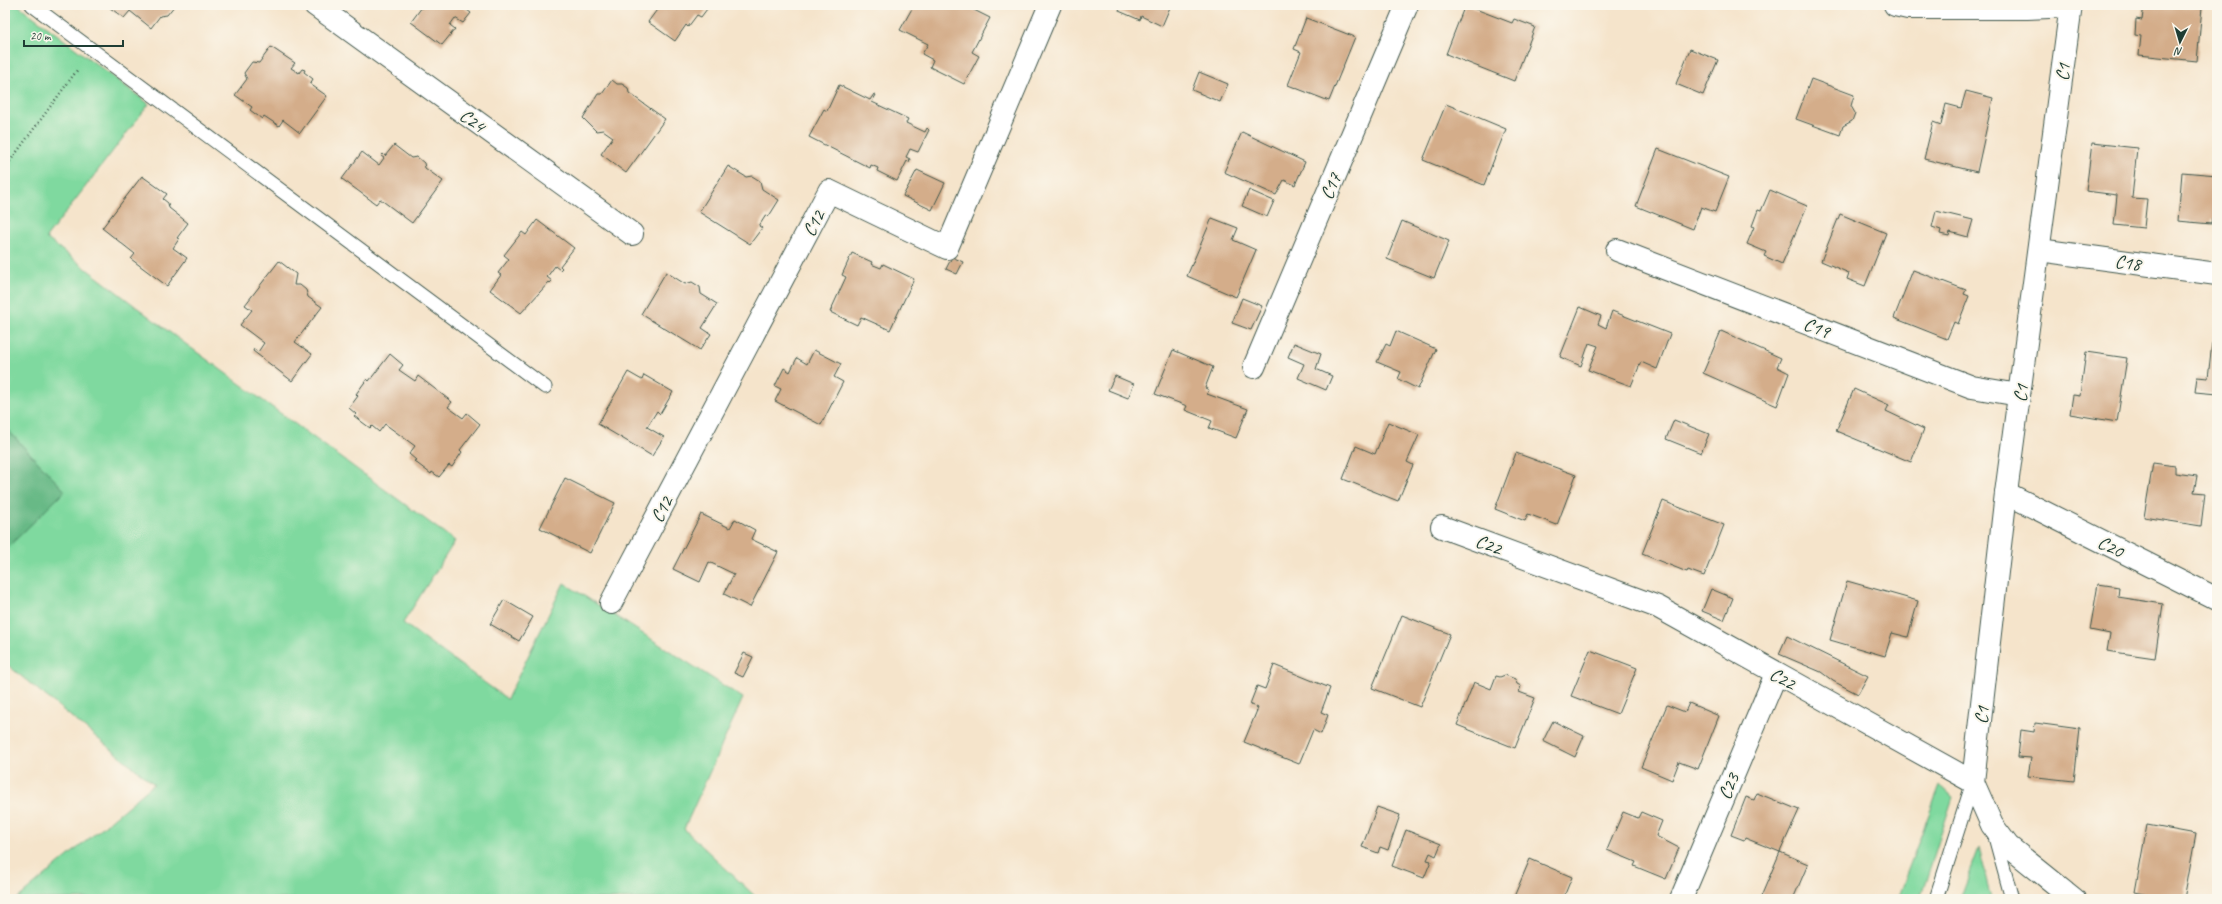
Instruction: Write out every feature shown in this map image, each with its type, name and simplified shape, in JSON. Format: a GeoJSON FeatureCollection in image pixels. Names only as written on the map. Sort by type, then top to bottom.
{"type":"FeatureCollection","features":[{"type":"Feature","properties":{"kind":"street","name":"C24"},"geometry":{"type":"LineString","coordinates":[[315,5],[632,234]]}},
{"type":"Feature","properties":{"kind":"street","name":"C12"},"geometry":{"type":"LineString","coordinates":[[611,603],[829,191],[947,248],[1050,5]]}},
{"type":"Feature","properties":{"kind":"street","name":"C17"},"geometry":{"type":"LineString","coordinates":[[1254,367],[1407,5]]}},
{"type":"Feature","properties":{"kind":"street"},"geometry":{"type":"LineString","coordinates":[[1895,5],[1908,8],[2027,8],[2071,5]]}},
{"type":"Feature","properties":{"kind":"street","name":"C1"},"geometry":{"type":"LineString","coordinates":[[1973,782],[2006,493],[2071,5]]}},
{"type":"Feature","properties":{"kind":"street","name":"C19"},"geometry":{"type":"LineString","coordinates":[[1617,250],[1972,387],[2020,395]]}},
{"type":"Feature","properties":{"kind":"street","name":"C18"},"geometry":{"type":"LineString","coordinates":[[2039,250],[2217,274]]}},
{"type":"Feature","properties":{"kind":"street","name":"C20"},"geometry":{"type":"LineString","coordinates":[[2006,493],[2217,599]]}},
{"type":"Feature","properties":{"kind":"street","name":"C22"},"geometry":{"type":"LineString","coordinates":[[1442,527],[1658,607],[1776,674],[1973,782]]}},
{"type":"Feature","properties":{"kind":"street","name":"C23"},"geometry":{"type":"LineString","coordinates":[[1680,899],[1776,674]]}},
{"type":"Feature","properties":{"kind":"street"},"geometry":{"type":"LineString","coordinates":[[1973,782],[1992,825],[2008,846],[2074,899]]}},
{"type":"Feature","properties":{"kind":"lane"},"geometry":{"type":"LineString","coordinates":[[32,5],[545,387]]}},
{"type":"Feature","properties":{"kind":"lane"},"geometry":{"type":"LineString","coordinates":[[1936,899],[1973,782]]}},
{"type":"Feature","properties":{"kind":"lane"},"geometry":{"type":"LineString","coordinates":[[1992,825],[2012,899]]}},
{"type":"Feature","properties":{"kind":"path"},"geometry":{"type":"LineString","coordinates":[[5,168],[93,49]]}},
{"type":"Feature","properties":{"kind":"green space"},"geometry":{"type":"Polygon","coordinates":[[[5,5],[18,5],[149,104],[46,238],[168,331],[455,541],[403,623],[507,699],[564,583],[743,698],[684,829],[758,899],[17,899],[154,784],[5,663],[5,550],[65,491],[5,427],[5,5]]]}},
{"type":"Feature","properties":{"kind":"green space"},"geometry":{"type":"Polygon","coordinates":[[[5,427],[65,491],[5,550],[5,427]]]}},
{"type":"Feature","properties":{"kind":"green space"},"geometry":{"type":"Polygon","coordinates":[[[1940,785],[1953,797],[1920,899],[1897,899],[1940,785]]]}},
{"type":"Feature","properties":{"kind":"green space"},"geometry":{"type":"Polygon","coordinates":[[[1979,848],[1992,899],[1960,899],[1979,848]]]}},
{"type":"Feature","properties":{"kind":"building"},"geometry":{"type":"Polygon","coordinates":[[[106,5],[175,5],[167,15],[160,16],[151,28],[130,11],[124,18],[106,5]]]}},
{"type":"Feature","properties":{"kind":"building"},"geometry":{"type":"Polygon","coordinates":[[[419,5],[464,5],[463,7],[471,13],[463,23],[455,18],[450,25],[455,29],[442,45],[411,22],[422,7],[419,5]]]}},
{"type":"Feature","properties":{"kind":"building"},"geometry":{"type":"Polygon","coordinates":[[[656,5],[710,5],[701,17],[697,15],[688,27],[686,25],[675,41],[648,22],[659,7],[656,5]]]}},
{"type":"Feature","properties":{"kind":"building"},"geometry":{"type":"Polygon","coordinates":[[[914,5],[964,5],[990,18],[972,52],[979,56],[964,84],[930,67],[933,60],[922,54],[928,44],[900,30],[914,5]]]}},
{"type":"Feature","properties":{"kind":"building"},"geometry":{"type":"Polygon","coordinates":[[[1122,5],[1171,5],[1162,26],[1141,16],[1140,20],[1119,11],[1122,5]]]}},
{"type":"Feature","properties":{"kind":"building"},"geometry":{"type":"Polygon","coordinates":[[[1465,5],[1512,23],[1514,19],[1535,27],[1514,81],[1446,54],[1465,5]]]}},
{"type":"Feature","properties":{"kind":"building"},"geometry":{"type":"Polygon","coordinates":[[[2144,5],[2202,7],[2197,61],[2139,55],[2141,36],[2135,35],[2136,19],[2142,20],[2144,5]]]}},
{"type":"Feature","properties":{"kind":"building"},"geometry":{"type":"Polygon","coordinates":[[[1306,18],[1355,37],[1329,101],[1288,85],[1301,52],[1294,49],[1306,18]]]}},
{"type":"Feature","properties":{"kind":"building"},"geometry":{"type":"Polygon","coordinates":[[[271,47],[295,63],[291,68],[299,73],[302,69],[305,70],[304,72],[313,79],[310,84],[327,96],[300,133],[283,120],[279,126],[264,116],[262,119],[250,110],[252,107],[235,95],[247,79],[244,73],[252,62],[259,63],[271,47]]]}},
{"type":"Feature","properties":{"kind":"building"},"geometry":{"type":"Polygon","coordinates":[[[1690,49],[1718,60],[1703,95],[1676,84],[1690,49]]]}},
{"type":"Feature","properties":{"kind":"building"},"geometry":{"type":"Polygon","coordinates":[[[1199,72],[1228,84],[1220,102],[1192,90],[1199,72]]]}},
{"type":"Feature","properties":{"kind":"building"},"geometry":{"type":"Polygon","coordinates":[[[1811,79],[1854,95],[1851,106],[1855,113],[1852,121],[1843,126],[1840,135],[1796,119],[1811,79]]]}},
{"type":"Feature","properties":{"kind":"building"},"geometry":{"type":"Polygon","coordinates":[[[612,80],[617,84],[622,84],[628,88],[629,93],[665,119],[626,173],[601,154],[613,137],[603,130],[596,131],[583,118],[598,94],[602,94],[612,80]]]}},
{"type":"Feature","properties":{"kind":"building"},"geometry":{"type":"Polygon","coordinates":[[[839,85],[870,100],[874,94],[876,95],[872,102],[908,119],[906,123],[925,132],[927,128],[929,130],[918,152],[910,149],[906,157],[910,159],[909,162],[907,161],[897,181],[877,171],[878,168],[871,165],[870,168],[809,137],[824,109],[827,111],[839,85]]]}},
{"type":"Feature","properties":{"kind":"building"},"geometry":{"type":"Polygon","coordinates":[[[1966,91],[1993,98],[1977,172],[1924,159],[1933,122],[1941,125],[1946,104],[1961,108],[1966,91]]]}},
{"type":"Feature","properties":{"kind":"building"},"geometry":{"type":"Polygon","coordinates":[[[1446,104],[1506,129],[1484,185],[1423,160],[1446,104]]]}},
{"type":"Feature","properties":{"kind":"building"},"geometry":{"type":"Polygon","coordinates":[[[1242,132],[1305,162],[1295,185],[1284,180],[1276,195],[1224,172],[1242,132]]]}},
{"type":"Feature","properties":{"kind":"building"},"geometry":{"type":"Polygon","coordinates":[[[2092,143],[2137,148],[2132,198],[2147,199],[2144,228],[2114,225],[2117,195],[2086,191],[2092,143]]]}},
{"type":"Feature","properties":{"kind":"building"},"geometry":{"type":"Polygon","coordinates":[[[394,145],[411,158],[417,157],[424,163],[425,168],[443,181],[412,223],[380,199],[376,204],[342,179],[362,152],[379,165],[384,158],[381,156],[383,154],[385,156],[394,145]]]}},
{"type":"Feature","properties":{"kind":"building"},"geometry":{"type":"Polygon","coordinates":[[[1658,149],[1729,177],[1715,212],[1701,207],[1693,229],[1636,206],[1658,149]]]}},
{"type":"Feature","properties":{"kind":"building"},"geometry":{"type":"Polygon","coordinates":[[[728,166],[746,177],[752,176],[760,181],[762,189],[779,200],[769,216],[766,215],[759,226],[762,228],[750,244],[699,212],[728,166]]]}},
{"type":"Feature","properties":{"kind":"building"},"geometry":{"type":"Polygon","coordinates":[[[917,170],[945,183],[932,210],[903,196],[917,170]]]}},
{"type":"Feature","properties":{"kind":"building"},"geometry":{"type":"Polygon","coordinates":[[[2182,172],[2217,175],[2217,219],[2212,219],[2211,224],[2178,221],[2182,172]]]}},
{"type":"Feature","properties":{"kind":"building"},"geometry":{"type":"Polygon","coordinates":[[[142,176],[167,194],[163,199],[168,203],[169,208],[188,223],[177,238],[179,239],[173,248],[187,258],[167,286],[131,259],[135,254],[102,228],[142,176]]]}},
{"type":"Feature","properties":{"kind":"building"},"geometry":{"type":"Polygon","coordinates":[[[1249,190],[1274,201],[1267,217],[1242,206],[1249,190]]]}},
{"type":"Feature","properties":{"kind":"building"},"geometry":{"type":"Polygon","coordinates":[[[1770,190],[1807,206],[1782,264],[1764,256],[1766,252],[1747,244],[1754,227],[1752,226],[1758,210],[1761,211],[1770,190]]]}},
{"type":"Feature","properties":{"kind":"building"},"geometry":{"type":"Polygon","coordinates":[[[1936,211],[1973,220],[1968,237],[1950,232],[1949,236],[1940,234],[1941,230],[1932,227],[1936,211]]]}},
{"type":"Feature","properties":{"kind":"building"},"geometry":{"type":"Polygon","coordinates":[[[1840,214],[1886,233],[1865,286],[1847,279],[1849,273],[1821,261],[1840,214]]]}},
{"type":"Feature","properties":{"kind":"building"},"geometry":{"type":"Polygon","coordinates":[[[1212,218],[1238,228],[1233,240],[1256,250],[1236,297],[1187,276],[1212,218]]]}},
{"type":"Feature","properties":{"kind":"building"},"geometry":{"type":"Polygon","coordinates":[[[537,220],[574,248],[560,266],[562,268],[560,270],[555,266],[547,277],[552,281],[550,283],[549,282],[521,313],[490,290],[501,275],[498,273],[509,259],[504,255],[522,232],[526,235],[537,220]]]}},
{"type":"Feature","properties":{"kind":"building"},"geometry":{"type":"Polygon","coordinates":[[[1402,221],[1449,241],[1434,278],[1387,259],[1402,221]]]}},
{"type":"Feature","properties":{"kind":"building"},"geometry":{"type":"Polygon","coordinates":[[[852,253],[872,262],[871,264],[881,268],[883,264],[914,279],[890,330],[861,317],[857,325],[830,312],[846,277],[842,275],[852,253]]]}},
{"type":"Feature","properties":{"kind":"building"},"geometry":{"type":"Polygon","coordinates":[[[952,257],[963,262],[957,274],[946,269],[952,257]]]}},
{"type":"Feature","properties":{"kind":"building"},"geometry":{"type":"Polygon","coordinates":[[[279,261],[296,274],[294,285],[300,285],[306,290],[308,297],[322,307],[295,342],[312,354],[292,381],[253,351],[254,349],[258,352],[264,343],[240,325],[252,310],[245,305],[279,261]]]}},
{"type":"Feature","properties":{"kind":"building"},"geometry":{"type":"Polygon","coordinates":[[[1913,270],[1966,290],[1964,294],[1969,296],[1958,324],[1954,322],[1947,339],[1894,318],[1913,270]]]}},
{"type":"Feature","properties":{"kind":"building"},"geometry":{"type":"Polygon","coordinates":[[[666,272],[685,284],[692,282],[700,287],[701,294],[717,304],[702,328],[711,334],[700,350],[641,314],[666,272]]]}},
{"type":"Feature","properties":{"kind":"building"},"geometry":{"type":"Polygon","coordinates":[[[1242,298],[1262,306],[1251,330],[1232,323],[1242,298]]]}},
{"type":"Feature","properties":{"kind":"building"},"geometry":{"type":"Polygon","coordinates":[[[1580,307],[1601,316],[1598,324],[1606,328],[1612,311],[1670,334],[1657,369],[1641,362],[1631,386],[1588,370],[1598,346],[1589,343],[1581,366],[1560,357],[1580,307]]]}},
{"type":"Feature","properties":{"kind":"building"},"geometry":{"type":"Polygon","coordinates":[[[1396,331],[1436,349],[1418,389],[1398,379],[1401,372],[1377,362],[1386,344],[1390,346],[1396,331]]]}},
{"type":"Feature","properties":{"kind":"building"},"geometry":{"type":"Polygon","coordinates":[[[1721,331],[1781,358],[1777,367],[1789,373],[1777,406],[1703,373],[1721,331]]]}},
{"type":"Feature","properties":{"kind":"building"},"geometry":{"type":"Polygon","coordinates":[[[1294,343],[1321,354],[1316,369],[1332,376],[1326,390],[1298,378],[1304,364],[1288,357],[1294,343]]]}},
{"type":"Feature","properties":{"kind":"building"},"geometry":{"type":"Polygon","coordinates":[[[2212,343],[2217,343],[2217,394],[2195,392],[2197,377],[2208,378],[2212,343]]]}},
{"type":"Feature","properties":{"kind":"building"},"geometry":{"type":"Polygon","coordinates":[[[814,350],[841,364],[834,377],[843,382],[821,425],[775,401],[781,389],[775,386],[784,368],[790,372],[797,358],[807,364],[814,350]]]}},
{"type":"Feature","properties":{"kind":"building"},"geometry":{"type":"Polygon","coordinates":[[[1173,350],[1213,367],[1205,388],[1209,390],[1207,394],[1248,409],[1236,438],[1209,428],[1212,421],[1185,410],[1187,406],[1155,394],[1173,350]]]}},
{"type":"Feature","properties":{"kind":"building"},"geometry":{"type":"Polygon","coordinates":[[[2086,352],[2127,358],[2117,422],[2070,414],[2073,395],[2080,396],[2086,352]]]}},
{"type":"Feature","properties":{"kind":"building"},"geometry":{"type":"Polygon","coordinates":[[[390,354],[403,365],[399,370],[415,381],[418,376],[452,402],[448,407],[463,418],[467,413],[480,424],[460,450],[462,452],[452,467],[449,465],[439,477],[432,472],[431,474],[414,461],[416,460],[409,454],[415,446],[385,424],[379,432],[372,426],[370,428],[354,416],[356,414],[349,408],[358,396],[356,394],[367,379],[369,381],[390,354]]]}},
{"type":"Feature","properties":{"kind":"building"},"geometry":{"type":"Polygon","coordinates":[[[628,372],[642,380],[644,375],[673,392],[660,414],[657,411],[647,427],[664,437],[652,456],[598,424],[628,372]]]}},
{"type":"Feature","properties":{"kind":"building"},"geometry":{"type":"Polygon","coordinates":[[[1115,376],[1134,384],[1128,398],[1108,390],[1115,376]]]}},
{"type":"Feature","properties":{"kind":"building"},"geometry":{"type":"Polygon","coordinates":[[[1854,389],[1889,405],[1886,411],[1924,429],[1911,462],[1836,431],[1854,389]]]}},
{"type":"Feature","properties":{"kind":"building"},"geometry":{"type":"Polygon","coordinates":[[[1674,420],[1709,434],[1701,453],[1666,439],[1674,420]]]}},
{"type":"Feature","properties":{"kind":"building"},"geometry":{"type":"Polygon","coordinates":[[[1388,422],[1419,435],[1407,462],[1413,465],[1398,501],[1343,479],[1356,446],[1375,454],[1388,422]]]}},
{"type":"Feature","properties":{"kind":"building"},"geometry":{"type":"Polygon","coordinates":[[[1516,453],[1576,475],[1557,525],[1528,514],[1525,521],[1495,509],[1516,453]]]}},
{"type":"Feature","properties":{"kind":"building"},"geometry":{"type":"Polygon","coordinates":[[[2153,463],[2175,466],[2175,473],[2197,476],[2194,492],[2205,493],[2201,526],[2144,517],[2153,463]]]}},
{"type":"Feature","properties":{"kind":"building"},"geometry":{"type":"Polygon","coordinates":[[[565,478],[615,503],[590,553],[540,528],[565,478]]]}},
{"type":"Feature","properties":{"kind":"building"},"geometry":{"type":"Polygon","coordinates":[[[1663,501],[1724,525],[1704,576],[1688,570],[1687,572],[1642,554],[1663,501]]]}},
{"type":"Feature","properties":{"kind":"building"},"geometry":{"type":"Polygon","coordinates":[[[701,514],[730,528],[735,519],[755,530],[751,539],[778,552],[750,607],[724,594],[734,574],[709,562],[700,582],[673,569],[701,514]]]}},
{"type":"Feature","properties":{"kind":"building"},"geometry":{"type":"Polygon","coordinates":[[[1847,581],[1918,601],[1908,637],[1892,633],[1885,656],[1830,640],[1847,581]]]}},
{"type":"Feature","properties":{"kind":"building"},"geometry":{"type":"Polygon","coordinates":[[[2098,584],[2119,587],[2118,597],[2163,604],[2155,658],[2107,651],[2110,634],[2090,630],[2098,584]]]}},
{"type":"Feature","properties":{"kind":"building"},"geometry":{"type":"Polygon","coordinates":[[[1711,589],[1733,598],[1724,620],[1702,611],[1711,589]]]}},
{"type":"Feature","properties":{"kind":"building"},"geometry":{"type":"Polygon","coordinates":[[[504,600],[533,617],[519,641],[490,624],[504,600]]]}},
{"type":"Feature","properties":{"kind":"building"},"geometry":{"type":"Polygon","coordinates":[[[1402,615],[1450,634],[1420,707],[1372,688],[1402,615]]]}},
{"type":"Feature","properties":{"kind":"building"},"geometry":{"type":"Polygon","coordinates":[[[1787,636],[1868,676],[1858,694],[1833,681],[1821,672],[1779,654],[1787,636]]]}},
{"type":"Feature","properties":{"kind":"building"},"geometry":{"type":"Polygon","coordinates":[[[1590,650],[1637,668],[1618,714],[1571,696],[1590,650]]]}},
{"type":"Feature","properties":{"kind":"building"},"geometry":{"type":"Polygon","coordinates":[[[744,653],[753,657],[743,677],[734,673],[744,653]]]}},
{"type":"Feature","properties":{"kind":"building"},"geometry":{"type":"Polygon","coordinates":[[[1274,665],[1330,688],[1321,712],[1328,715],[1321,734],[1313,730],[1299,764],[1244,742],[1258,708],[1250,704],[1257,686],[1265,689],[1274,665]]]}},
{"type":"Feature","properties":{"kind":"building"},"geometry":{"type":"Polygon","coordinates":[[[1505,675],[1515,679],[1517,684],[1521,686],[1519,692],[1535,698],[1515,748],[1457,725],[1474,682],[1491,689],[1496,676],[1500,677],[1505,675]]]}},
{"type":"Feature","properties":{"kind":"building"},"geometry":{"type":"Polygon","coordinates":[[[1689,703],[1719,716],[1698,769],[1679,762],[1672,780],[1641,767],[1667,705],[1685,712],[1689,703]]]}},
{"type":"Feature","properties":{"kind":"building"},"geometry":{"type":"Polygon","coordinates":[[[1553,721],[1584,736],[1575,757],[1543,741],[1553,721]]]}},
{"type":"Feature","properties":{"kind":"building"},"geometry":{"type":"Polygon","coordinates":[[[2035,723],[2080,729],[2074,781],[2028,776],[2031,758],[2018,757],[2021,730],[2034,732],[2035,723]]]}},
{"type":"Feature","properties":{"kind":"building"},"geometry":{"type":"Polygon","coordinates":[[[1757,793],[1799,810],[1780,852],[1745,838],[1744,840],[1731,835],[1746,797],[1754,800],[1757,793]]]}},
{"type":"Feature","properties":{"kind":"building"},"geometry":{"type":"Polygon","coordinates":[[[1377,807],[1400,815],[1388,850],[1380,847],[1378,853],[1362,847],[1377,807]]]}},
{"type":"Feature","properties":{"kind":"building"},"geometry":{"type":"Polygon","coordinates":[[[1623,812],[1638,818],[1641,812],[1662,821],[1656,836],[1679,848],[1666,879],[1634,866],[1636,862],[1607,850],[1623,812]]]}},
{"type":"Feature","properties":{"kind":"building"},"geometry":{"type":"Polygon","coordinates":[[[2147,825],[2196,834],[2184,899],[2153,899],[2154,896],[2135,892],[2147,825]]]}},
{"type":"Feature","properties":{"kind":"building"},"geometry":{"type":"Polygon","coordinates":[[[1406,830],[1441,844],[1436,856],[1430,853],[1427,860],[1431,861],[1424,878],[1392,866],[1406,830]]]}},
{"type":"Feature","properties":{"kind":"building"},"geometry":{"type":"Polygon","coordinates":[[[1780,852],[1808,864],[1793,899],[1760,899],[1780,852]]]}},
{"type":"Feature","properties":{"kind":"building"},"geometry":{"type":"Polygon","coordinates":[[[1530,859],[1572,877],[1563,899],[1513,899],[1530,859]]]}}]}
